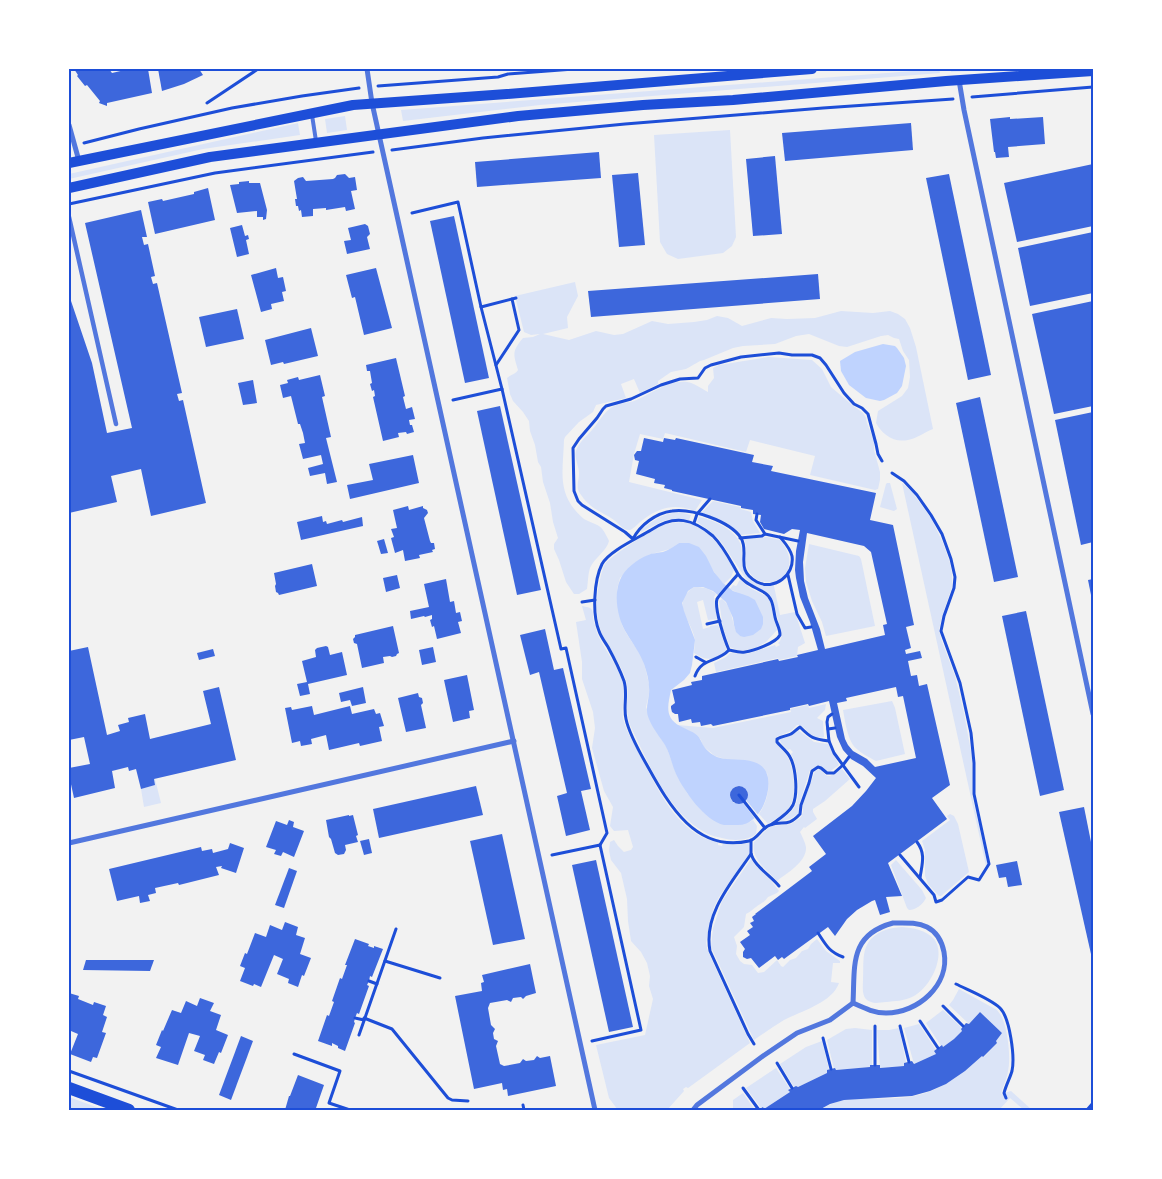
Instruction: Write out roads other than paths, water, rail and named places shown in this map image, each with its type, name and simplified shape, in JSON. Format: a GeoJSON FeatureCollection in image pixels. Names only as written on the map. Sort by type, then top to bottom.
{"type":"FeatureCollection","features":[{"type":"Feature","properties":{"kind":"main road"},"geometry":{"type":"LineString","coordinates":[[74,162],[353,105],[812,69]]}},
{"type":"Feature","properties":{"kind":"main road"},"geometry":{"type":"LineString","coordinates":[[69,188],[210,157],[518,116],[1093,71]]}},
{"type":"Feature","properties":{"kind":"main road"},"geometry":{"type":"LineString","coordinates":[[69,1088],[129,1110]]}},
{"type":"Feature","properties":{"kind":"street"},"geometry":{"type":"LineString","coordinates":[[367,69],[372,103],[595,1110]]}},
{"type":"Feature","properties":{"kind":"street"},"geometry":{"type":"LineString","coordinates":[[959,80],[1093,714]]}},
{"type":"Feature","properties":{"kind":"street"},"geometry":{"type":"LineString","coordinates":[[69,125],[74,162]]}},
{"type":"Feature","properties":{"kind":"street"},"geometry":{"type":"LineString","coordinates":[[69,217],[116,424]]}},
{"type":"Feature","properties":{"kind":"street"},"geometry":{"type":"LineString","coordinates":[[69,844],[514,741]]}},
{"type":"Feature","properties":{"kind":"street"},"geometry":{"type":"LineString","coordinates":[[893,923],[907,923],[929,928],[936,934],[944,950],[944,972],[941,981],[926,998],[909,1009],[887,1013],[875,1012],[853,1003],[854,973],[858,950],[862,942],[873,930],[893,923]]}},
{"type":"Feature","properties":{"kind":"street"},"geometry":{"type":"LineString","coordinates":[[693,1110],[697,1105],[797,1033],[830,1020],[853,1003]]}},
{"type":"Feature","properties":{"kind":"lane"},"geometry":{"type":"LineString","coordinates":[[312,113],[316,142]]}},
{"type":"Feature","properties":{"kind":"water"},"geometry":{"type":"Polygon","coordinates":[[[883,344],[895,346],[904,358],[906,366],[902,386],[897,393],[880,401],[866,398],[849,385],[841,371],[840,361],[855,352],[883,344]]]}},
{"type":"Feature","properties":{"kind":"water"},"geometry":{"type":"Polygon","coordinates":[[[679,543],[689,543],[699,547],[723,583],[733,591],[755,600],[763,617],[761,629],[753,635],[740,636],[736,632],[733,618],[726,602],[713,591],[703,587],[694,587],[688,591],[682,603],[695,640],[692,665],[690,673],[671,690],[668,706],[671,719],[697,735],[705,748],[713,755],[754,762],[764,769],[767,774],[768,792],[764,804],[753,819],[741,825],[724,825],[710,818],[690,797],[680,781],[667,748],[649,719],[647,710],[649,686],[644,664],[624,628],[617,608],[618,586],[625,572],[644,557],[663,552],[679,543]]]}}]}
